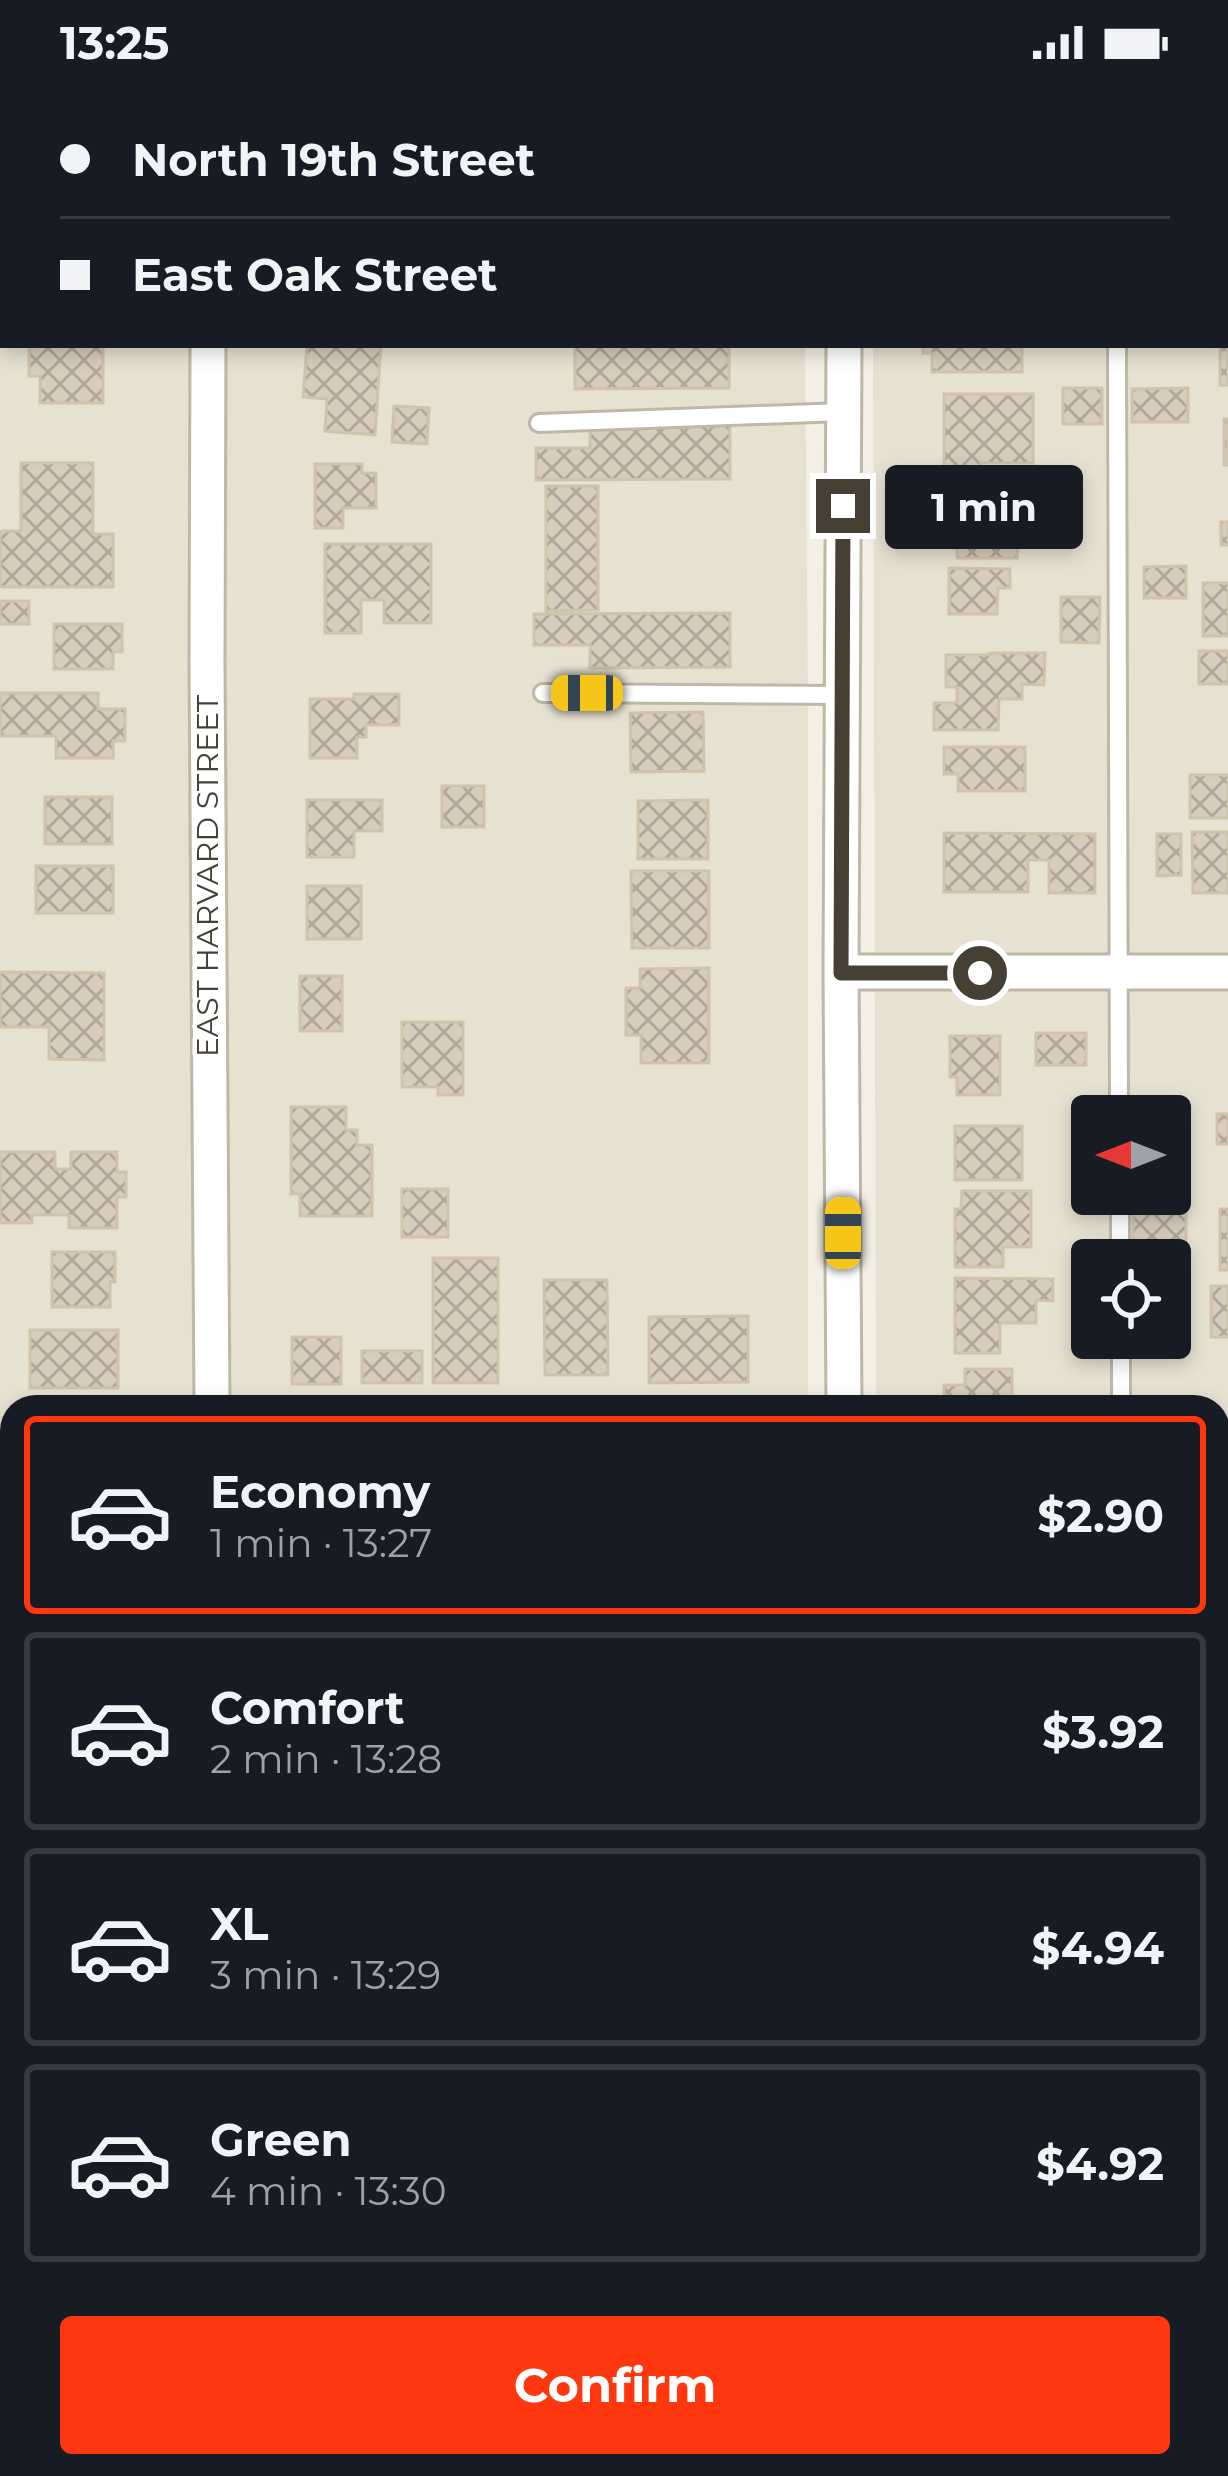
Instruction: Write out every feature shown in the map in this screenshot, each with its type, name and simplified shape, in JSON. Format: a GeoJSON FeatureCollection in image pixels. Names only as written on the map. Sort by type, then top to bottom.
{"type":"FeatureCollection","features":[{"type":"Feature","properties":{"kind":"street","name":"EAST HARVARD STREET"},"geometry":{"type":"LineString","coordinates":[[208,348],[212,1395]]}},
{"type":"Feature","properties":{"kind":"street"},"geometry":{"type":"LineString","coordinates":[[844,348],[844,1395]]}},
{"type":"Feature","properties":{"kind":"street"},"geometry":{"type":"LineString","coordinates":[[841,973],[1228,973]]}},
{"type":"Feature","properties":{"kind":"lane"},"geometry":{"type":"LineString","coordinates":[[1117,348],[1119,1095]]}},
{"type":"Feature","properties":{"kind":"lane"},"geometry":{"type":"LineString","coordinates":[[539,423],[844,412]]}},
{"type":"Feature","properties":{"kind":"lane"},"geometry":{"type":"LineString","coordinates":[[543,693],[842,694]]}},
{"type":"Feature","properties":{"kind":"lane"},"geometry":{"type":"LineString","coordinates":[[1120,1359],[1121,1395]]}},
{"type":"Feature","properties":{"kind":"shaded area"},"geometry":{"type":"Polygon","coordinates":[[[0,348],[805,348],[808,1395],[0,1395],[0,348]]]}},
{"type":"Feature","properties":{"kind":"shaded area"},"geometry":{"type":"Polygon","coordinates":[[[873,348],[1228,348],[1228,1395],[876,1395],[873,348]]]}},
{"type":"Feature","properties":{"kind":"building"},"geometry":{"type":"Polygon","coordinates":[[[29,348],[103,348],[103,403],[40,403],[40,376],[29,376],[29,348]]]}},
{"type":"Feature","properties":{"kind":"building"},"geometry":{"type":"Polygon","coordinates":[[[307,348],[381,348],[375,435],[325,431],[327,399],[303,397],[307,348]]]}},
{"type":"Feature","properties":{"kind":"building"},"geometry":{"type":"Polygon","coordinates":[[[575,348],[729,348],[729,388],[575,389],[575,348]]]}},
{"type":"Feature","properties":{"kind":"building"},"geometry":{"type":"Polygon","coordinates":[[[923,348],[1022,348],[1022,372],[932,372],[932,353],[923,353],[923,348]]]}},
{"type":"Feature","properties":{"kind":"building"},"geometry":{"type":"Polygon","coordinates":[[[1220,348],[1227,348],[1228,385],[1220,385],[1220,348]]]}},
{"type":"Feature","properties":{"kind":"building"},"geometry":{"type":"Polygon","coordinates":[[[1063,388],[1102,388],[1102,424],[1063,424],[1063,388]]]}},
{"type":"Feature","properties":{"kind":"building"},"geometry":{"type":"Polygon","coordinates":[[[1188,388],[1188,422],[1132,422],[1132,389],[1188,388]]]}},
{"type":"Feature","properties":{"kind":"building"},"geometry":{"type":"Polygon","coordinates":[[[944,394],[1033,394],[1033,463],[944,469],[944,394]]]}},
{"type":"Feature","properties":{"kind":"building"},"geometry":{"type":"Polygon","coordinates":[[[394,406],[429,408],[427,444],[392,442],[394,406]]]}},
{"type":"Feature","properties":{"kind":"building"},"geometry":{"type":"Polygon","coordinates":[[[1224,419],[1228,419],[1228,465],[1224,465],[1224,419]]]}},
{"type":"Feature","properties":{"kind":"building"},"geometry":{"type":"Polygon","coordinates":[[[590,425],[730,425],[730,479],[536,480],[536,448],[590,448],[590,425]]]}},
{"type":"Feature","properties":{"kind":"building"},"geometry":{"type":"Polygon","coordinates":[[[21,463],[93,463],[93,534],[113,534],[113,587],[0,587],[0,531],[21,531],[21,463]]]}},
{"type":"Feature","properties":{"kind":"building"},"geometry":{"type":"Polygon","coordinates":[[[315,464],[362,464],[362,473],[376,473],[376,508],[343,508],[343,528],[315,528],[315,464]]]}},
{"type":"Feature","properties":{"kind":"building"},"geometry":{"type":"Polygon","coordinates":[[[946,483],[1017,483],[1017,558],[957,558],[957,525],[946,525],[946,483]]]}},
{"type":"Feature","properties":{"kind":"building"},"geometry":{"type":"Polygon","coordinates":[[[546,486],[598,486],[598,610],[546,611],[546,486]]]}},
{"type":"Feature","properties":{"kind":"building"},"geometry":{"type":"Polygon","coordinates":[[[1221,522],[1228,522],[1228,545],[1221,545],[1221,522]]]}},
{"type":"Feature","properties":{"kind":"building"},"geometry":{"type":"Polygon","coordinates":[[[325,544],[431,544],[431,623],[384,623],[384,600],[361,600],[361,633],[325,633],[325,544]]]}},
{"type":"Feature","properties":{"kind":"building"},"geometry":{"type":"Polygon","coordinates":[[[1186,566],[1186,598],[1144,598],[1144,567],[1186,566]]]}},
{"type":"Feature","properties":{"kind":"building"},"geometry":{"type":"Polygon","coordinates":[[[949,568],[1010,569],[1010,588],[998,588],[997,614],[949,614],[949,568]]]}},
{"type":"Feature","properties":{"kind":"building"},"geometry":{"type":"Polygon","coordinates":[[[1203,583],[1228,583],[1228,636],[1203,636],[1203,583]]]}},
{"type":"Feature","properties":{"kind":"building"},"geometry":{"type":"Polygon","coordinates":[[[1061,597],[1100,597],[1099,643],[1061,642],[1061,597]]]}},
{"type":"Feature","properties":{"kind":"building"},"geometry":{"type":"Polygon","coordinates":[[[0,601],[29,601],[29,624],[0,624],[0,601]]]}},
{"type":"Feature","properties":{"kind":"building"},"geometry":{"type":"Polygon","coordinates":[[[730,613],[730,667],[590,668],[590,645],[534,645],[534,614],[730,613]]]}},
{"type":"Feature","properties":{"kind":"building"},"geometry":{"type":"Polygon","coordinates":[[[54,624],[122,624],[122,652],[113,652],[113,669],[54,669],[54,624]]]}},
{"type":"Feature","properties":{"kind":"building"},"geometry":{"type":"Polygon","coordinates":[[[1199,651],[1228,651],[1228,684],[1199,684],[1199,651]]]}},
{"type":"Feature","properties":{"kind":"building"},"geometry":{"type":"Polygon","coordinates":[[[1045,653],[1044,685],[1022,684],[1022,699],[999,699],[998,730],[934,730],[934,703],[957,703],[957,687],[946,687],[946,655],[1045,653]]]}},
{"type":"Feature","properties":{"kind":"building"},"geometry":{"type":"Polygon","coordinates":[[[0,693],[98,693],[98,709],[125,709],[125,741],[113,741],[113,758],[56,758],[56,736],[0,736],[0,693]]]}},
{"type":"Feature","properties":{"kind":"building"},"geometry":{"type":"Polygon","coordinates":[[[354,694],[399,694],[399,725],[366,725],[366,737],[357,737],[357,758],[310,758],[310,699],[354,699],[354,694]]]}},
{"type":"Feature","properties":{"kind":"building"},"geometry":{"type":"Polygon","coordinates":[[[703,712],[704,771],[631,772],[630,713],[703,712]]]}},
{"type":"Feature","properties":{"kind":"building"},"geometry":{"type":"Polygon","coordinates":[[[944,747],[1025,747],[1025,791],[958,791],[958,774],[944,774],[944,747]]]}},
{"type":"Feature","properties":{"kind":"building"},"geometry":{"type":"Polygon","coordinates":[[[1190,775],[1228,775],[1228,818],[1190,818],[1190,775]]]}},
{"type":"Feature","properties":{"kind":"building"},"geometry":{"type":"Polygon","coordinates":[[[442,786],[484,786],[484,827],[442,827],[442,786]]]}},
{"type":"Feature","properties":{"kind":"building"},"geometry":{"type":"Polygon","coordinates":[[[45,797],[112,797],[112,844],[45,844],[45,797]]]}},
{"type":"Feature","properties":{"kind":"building"},"geometry":{"type":"Polygon","coordinates":[[[307,800],[382,800],[382,831],[354,831],[354,857],[307,857],[307,800]]]}},
{"type":"Feature","properties":{"kind":"building"},"geometry":{"type":"Polygon","coordinates":[[[708,800],[708,859],[638,859],[638,801],[708,800]]]}},
{"type":"Feature","properties":{"kind":"building"},"geometry":{"type":"Polygon","coordinates":[[[1192,832],[1228,832],[1228,893],[1193,893],[1192,832]]]}},
{"type":"Feature","properties":{"kind":"building"},"geometry":{"type":"Polygon","coordinates":[[[944,833],[1095,834],[1095,893],[1049,893],[1049,860],[1028,860],[1028,892],[944,892],[944,833]]]}},
{"type":"Feature","properties":{"kind":"building"},"geometry":{"type":"Polygon","coordinates":[[[1157,834],[1181,834],[1181,875],[1157,876],[1157,834]]]}},
{"type":"Feature","properties":{"kind":"building"},"geometry":{"type":"Polygon","coordinates":[[[36,866],[113,866],[113,913],[36,913],[36,866]]]}},
{"type":"Feature","properties":{"kind":"building"},"geometry":{"type":"Polygon","coordinates":[[[631,871],[709,871],[709,948],[632,948],[631,871]]]}},
{"type":"Feature","properties":{"kind":"building"},"geometry":{"type":"Polygon","coordinates":[[[307,886],[361,886],[361,939],[307,939],[307,886]]]}},
{"type":"Feature","properties":{"kind":"building"},"geometry":{"type":"Polygon","coordinates":[[[709,968],[709,1063],[641,1063],[641,1035],[626,1035],[626,988],[640,988],[640,969],[709,968]]]}},
{"type":"Feature","properties":{"kind":"building"},"geometry":{"type":"Polygon","coordinates":[[[0,972],[104,973],[104,1060],[49,1059],[49,1027],[0,1027],[0,972]]]}},
{"type":"Feature","properties":{"kind":"building"},"geometry":{"type":"Polygon","coordinates":[[[300,976],[342,976],[342,1031],[300,1031],[300,976]]]}},
{"type":"Feature","properties":{"kind":"building"},"geometry":{"type":"Polygon","coordinates":[[[402,1022],[463,1022],[463,1095],[438,1095],[438,1087],[402,1087],[402,1022]]]}},
{"type":"Feature","properties":{"kind":"building"},"geometry":{"type":"Polygon","coordinates":[[[1036,1033],[1086,1033],[1086,1065],[1036,1065],[1036,1033]]]}},
{"type":"Feature","properties":{"kind":"building"},"geometry":{"type":"Polygon","coordinates":[[[950,1036],[1000,1036],[1000,1095],[957,1095],[957,1077],[950,1077],[950,1036]]]}},
{"type":"Feature","properties":{"kind":"building"},"geometry":{"type":"Polygon","coordinates":[[[291,1107],[346,1107],[346,1130],[357,1130],[357,1145],[372,1145],[372,1216],[300,1216],[300,1194],[291,1194],[291,1107]]]}},
{"type":"Feature","properties":{"kind":"building"},"geometry":{"type":"Polygon","coordinates":[[[1217,1114],[1228,1114],[1228,1144],[1217,1144],[1217,1114]]]}},
{"type":"Feature","properties":{"kind":"building"},"geometry":{"type":"Polygon","coordinates":[[[955,1126],[1022,1126],[1022,1180],[955,1180],[955,1126]]]}},
{"type":"Feature","properties":{"kind":"building"},"geometry":{"type":"Polygon","coordinates":[[[0,1152],[55,1152],[55,1169],[71,1169],[71,1152],[117,1152],[117,1172],[126,1172],[126,1197],[117,1197],[117,1228],[69,1228],[69,1215],[32,1215],[32,1223],[0,1223],[0,1152]]]}},
{"type":"Feature","properties":{"kind":"building"},"geometry":{"type":"Polygon","coordinates":[[[402,1189],[448,1189],[448,1237],[402,1237],[402,1189]]]}},
{"type":"Feature","properties":{"kind":"building"},"geometry":{"type":"Polygon","coordinates":[[[962,1191],[1031,1191],[1031,1247],[1003,1247],[1003,1267],[955,1267],[955,1209],[961,1209],[962,1191]]]}},
{"type":"Feature","properties":{"kind":"building"},"geometry":{"type":"Polygon","coordinates":[[[1220,1209],[1228,1209],[1228,1270],[1220,1270],[1220,1209]]]}},
{"type":"Feature","properties":{"kind":"building"},"geometry":{"type":"Polygon","coordinates":[[[1133,1215],[1186,1215],[1186,1239],[1133,1239],[1133,1215]]]}},
{"type":"Feature","properties":{"kind":"building"},"geometry":{"type":"Polygon","coordinates":[[[52,1252],[115,1252],[110,1307],[52,1307],[52,1252]]]}},
{"type":"Feature","properties":{"kind":"building"},"geometry":{"type":"Polygon","coordinates":[[[433,1258],[498,1258],[498,1383],[433,1383],[433,1258]]]}},
{"type":"Feature","properties":{"kind":"building"},"geometry":{"type":"Polygon","coordinates":[[[955,1278],[1053,1279],[1053,1301],[1036,1300],[1036,1323],[1000,1323],[1000,1353],[955,1353],[955,1278]]]}},
{"type":"Feature","properties":{"kind":"building"},"geometry":{"type":"Polygon","coordinates":[[[544,1280],[607,1280],[608,1375],[545,1375],[544,1280]]]}},
{"type":"Feature","properties":{"kind":"building"},"geometry":{"type":"Polygon","coordinates":[[[1211,1286],[1228,1286],[1228,1337],[1211,1337],[1211,1286]]]}},
{"type":"Feature","properties":{"kind":"building"},"geometry":{"type":"Polygon","coordinates":[[[748,1316],[748,1382],[649,1383],[649,1317],[748,1316]]]}},
{"type":"Feature","properties":{"kind":"building"},"geometry":{"type":"Polygon","coordinates":[[[30,1330],[118,1330],[118,1388],[30,1388],[30,1330]]]}},
{"type":"Feature","properties":{"kind":"building"},"geometry":{"type":"Polygon","coordinates":[[[292,1337],[341,1337],[341,1384],[292,1384],[292,1337]]]}},
{"type":"Feature","properties":{"kind":"building"},"geometry":{"type":"Polygon","coordinates":[[[362,1351],[422,1351],[422,1383],[362,1383],[362,1351]]]}},
{"type":"Feature","properties":{"kind":"building"},"geometry":{"type":"Polygon","coordinates":[[[965,1369],[1012,1369],[1012,1395],[944,1395],[944,1385],[965,1385],[965,1369]]]}},
{"type":"Feature","properties":{"kind":"route"},"geometry":{"type":"LineString","coordinates":[[843,506],[841,973],[980,973]]}}]}
